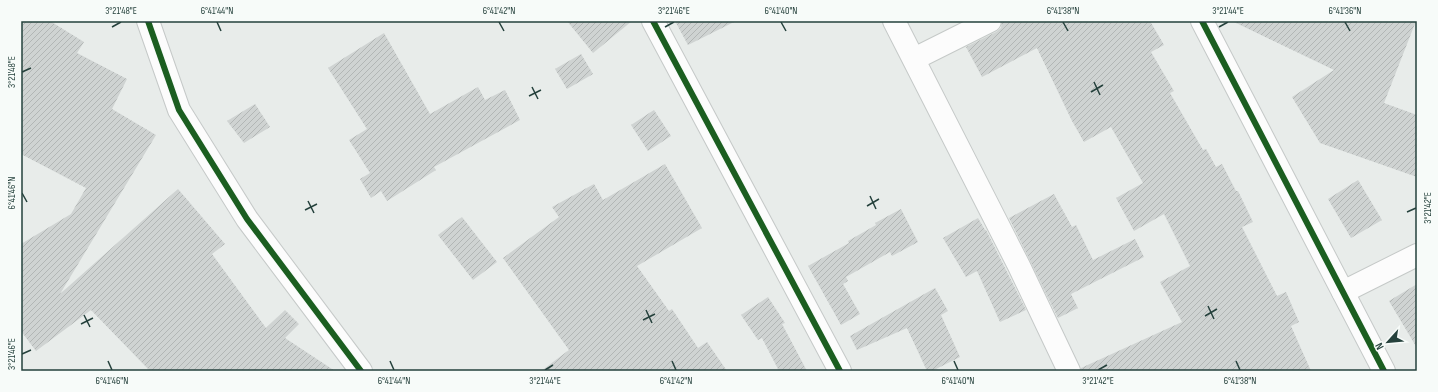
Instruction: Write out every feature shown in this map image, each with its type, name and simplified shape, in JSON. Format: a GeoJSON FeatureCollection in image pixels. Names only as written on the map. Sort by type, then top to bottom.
{"type":"FeatureCollection","features":[{"type":"Feature","properties":{"kind":"street"},"geometry":{"type":"LineString","coordinates":[[148,21],[179,110],[247,219],[361,371]]}},
{"type":"Feature","properties":{"kind":"street"},"geometry":{"type":"LineString","coordinates":[[654,21],[840,371]]}},
{"type":"Feature","properties":{"kind":"street"},"geometry":{"type":"LineString","coordinates":[[894,21],[1019,266],[1069,371]]}},
{"type":"Feature","properties":{"kind":"street"},"geometry":{"type":"LineString","coordinates":[[914,59],[990,21]]}},
{"type":"Feature","properties":{"kind":"street"},"geometry":{"type":"LineString","coordinates":[[1202,21],[1384,371]]}},
{"type":"Feature","properties":{"kind":"street"},"geometry":{"type":"LineString","coordinates":[[1343,292],[1417,255]]}},
{"type":"Feature","properties":{"kind":"building"},"geometry":{"type":"Polygon","coordinates":[[[21,21],[50,21],[84,42],[77,53],[127,79],[112,109],[156,135],[60,294],[178,189],[225,244],[212,254],[266,328],[285,310],[299,324],[285,338],[335,371],[150,371],[91,310],[36,351],[21,331],[21,244],[71,214],[86,188],[21,154],[21,21]]]}},
{"type":"Feature","properties":{"kind":"building"},"geometry":{"type":"Polygon","coordinates":[[[567,21],[632,21],[593,53],[567,21]]]}},
{"type":"Feature","properties":{"kind":"building"},"geometry":{"type":"Polygon","coordinates":[[[675,21],[736,21],[688,45],[675,21]]]}},
{"type":"Feature","properties":{"kind":"building"},"geometry":{"type":"Polygon","coordinates":[[[1002,21],[1150,21],[1164,45],[1151,52],[1174,91],[1170,93],[1203,150],[1206,149],[1216,167],[1222,164],[1236,191],[1238,191],[1253,222],[1242,227],[1277,296],[1286,292],[1299,322],[1291,326],[1311,371],[1081,371],[1081,368],[1182,322],[1160,282],[1190,266],[1164,214],[1134,231],[1116,198],[1143,183],[1111,127],[1084,142],[1072,121],[1037,48],[982,77],[966,47],[996,32],[1001,28],[1002,21]]]}},
{"type":"Feature","properties":{"kind":"building"},"geometry":{"type":"Polygon","coordinates":[[[1232,21],[1416,21],[1384,103],[1417,115],[1417,177],[1320,143],[1292,97],[1334,70],[1232,21]]]}},
{"type":"Feature","properties":{"kind":"building"},"geometry":{"type":"Polygon","coordinates":[[[384,33],[430,114],[478,87],[485,100],[505,90],[520,120],[434,167],[436,170],[387,201],[381,191],[371,198],[360,179],[370,173],[349,140],[367,129],[328,68],[384,33]]]}},
{"type":"Feature","properties":{"kind":"building"},"geometry":{"type":"Polygon","coordinates":[[[581,54],[593,74],[567,89],[555,69],[581,54]]]}},
{"type":"Feature","properties":{"kind":"building"},"geometry":{"type":"Polygon","coordinates":[[[255,104],[270,127],[244,143],[227,121],[255,104]]]}},
{"type":"Feature","properties":{"kind":"building"},"geometry":{"type":"Polygon","coordinates":[[[654,110],[671,136],[648,151],[631,125],[654,110]]]}},
{"type":"Feature","properties":{"kind":"building"},"geometry":{"type":"Polygon","coordinates":[[[665,164],[702,228],[637,266],[669,311],[672,309],[698,348],[707,342],[727,371],[541,371],[569,350],[503,258],[559,217],[552,207],[594,184],[603,200],[665,164]]]}},
{"type":"Feature","properties":{"kind":"building"},"geometry":{"type":"Polygon","coordinates":[[[1358,180],[1382,220],[1351,238],[1328,199],[1358,180]]]}},
{"type":"Feature","properties":{"kind":"building"},"geometry":{"type":"Polygon","coordinates":[[[1054,194],[1072,227],[1076,225],[1093,260],[1135,239],[1144,257],[1071,294],[1078,308],[1058,318],[1009,218],[1054,194]]]}},
{"type":"Feature","properties":{"kind":"building"},"geometry":{"type":"Polygon","coordinates":[[[901,209],[918,242],[892,256],[890,252],[846,277],[848,281],[843,284],[860,314],[841,325],[808,266],[849,243],[848,241],[876,225],[875,223],[901,209]]]}},
{"type":"Feature","properties":{"kind":"building"},"geometry":{"type":"Polygon","coordinates":[[[462,217],[497,262],[473,280],[438,235],[462,217]]]}},
{"type":"Feature","properties":{"kind":"building"},"geometry":{"type":"Polygon","coordinates":[[[978,218],[986,230],[1026,310],[1000,322],[977,271],[966,277],[943,238],[978,218]]]}},
{"type":"Feature","properties":{"kind":"building"},"geometry":{"type":"Polygon","coordinates":[[[1417,284],[1417,348],[1389,301],[1417,284]]]}},
{"type":"Feature","properties":{"kind":"building"},"geometry":{"type":"Polygon","coordinates":[[[935,288],[948,311],[941,315],[960,357],[932,371],[927,371],[907,328],[857,350],[850,336],[935,288]]]}},
{"type":"Feature","properties":{"kind":"building"},"geometry":{"type":"Polygon","coordinates":[[[768,297],[785,323],[782,324],[807,371],[779,371],[762,338],[758,340],[741,315],[768,297]]]}},
{"type":"Feature","properties":{"kind":"cycle path"},"geometry":{"type":"LineString","coordinates":[[148,21],[179,110],[247,219],[361,371]]}},
{"type":"Feature","properties":{"kind":"cycle path"},"geometry":{"type":"LineString","coordinates":[[653,21],[840,371]]}},
{"type":"Feature","properties":{"kind":"cycle path"},"geometry":{"type":"LineString","coordinates":[[1202,21],[1384,371]]}}]}
